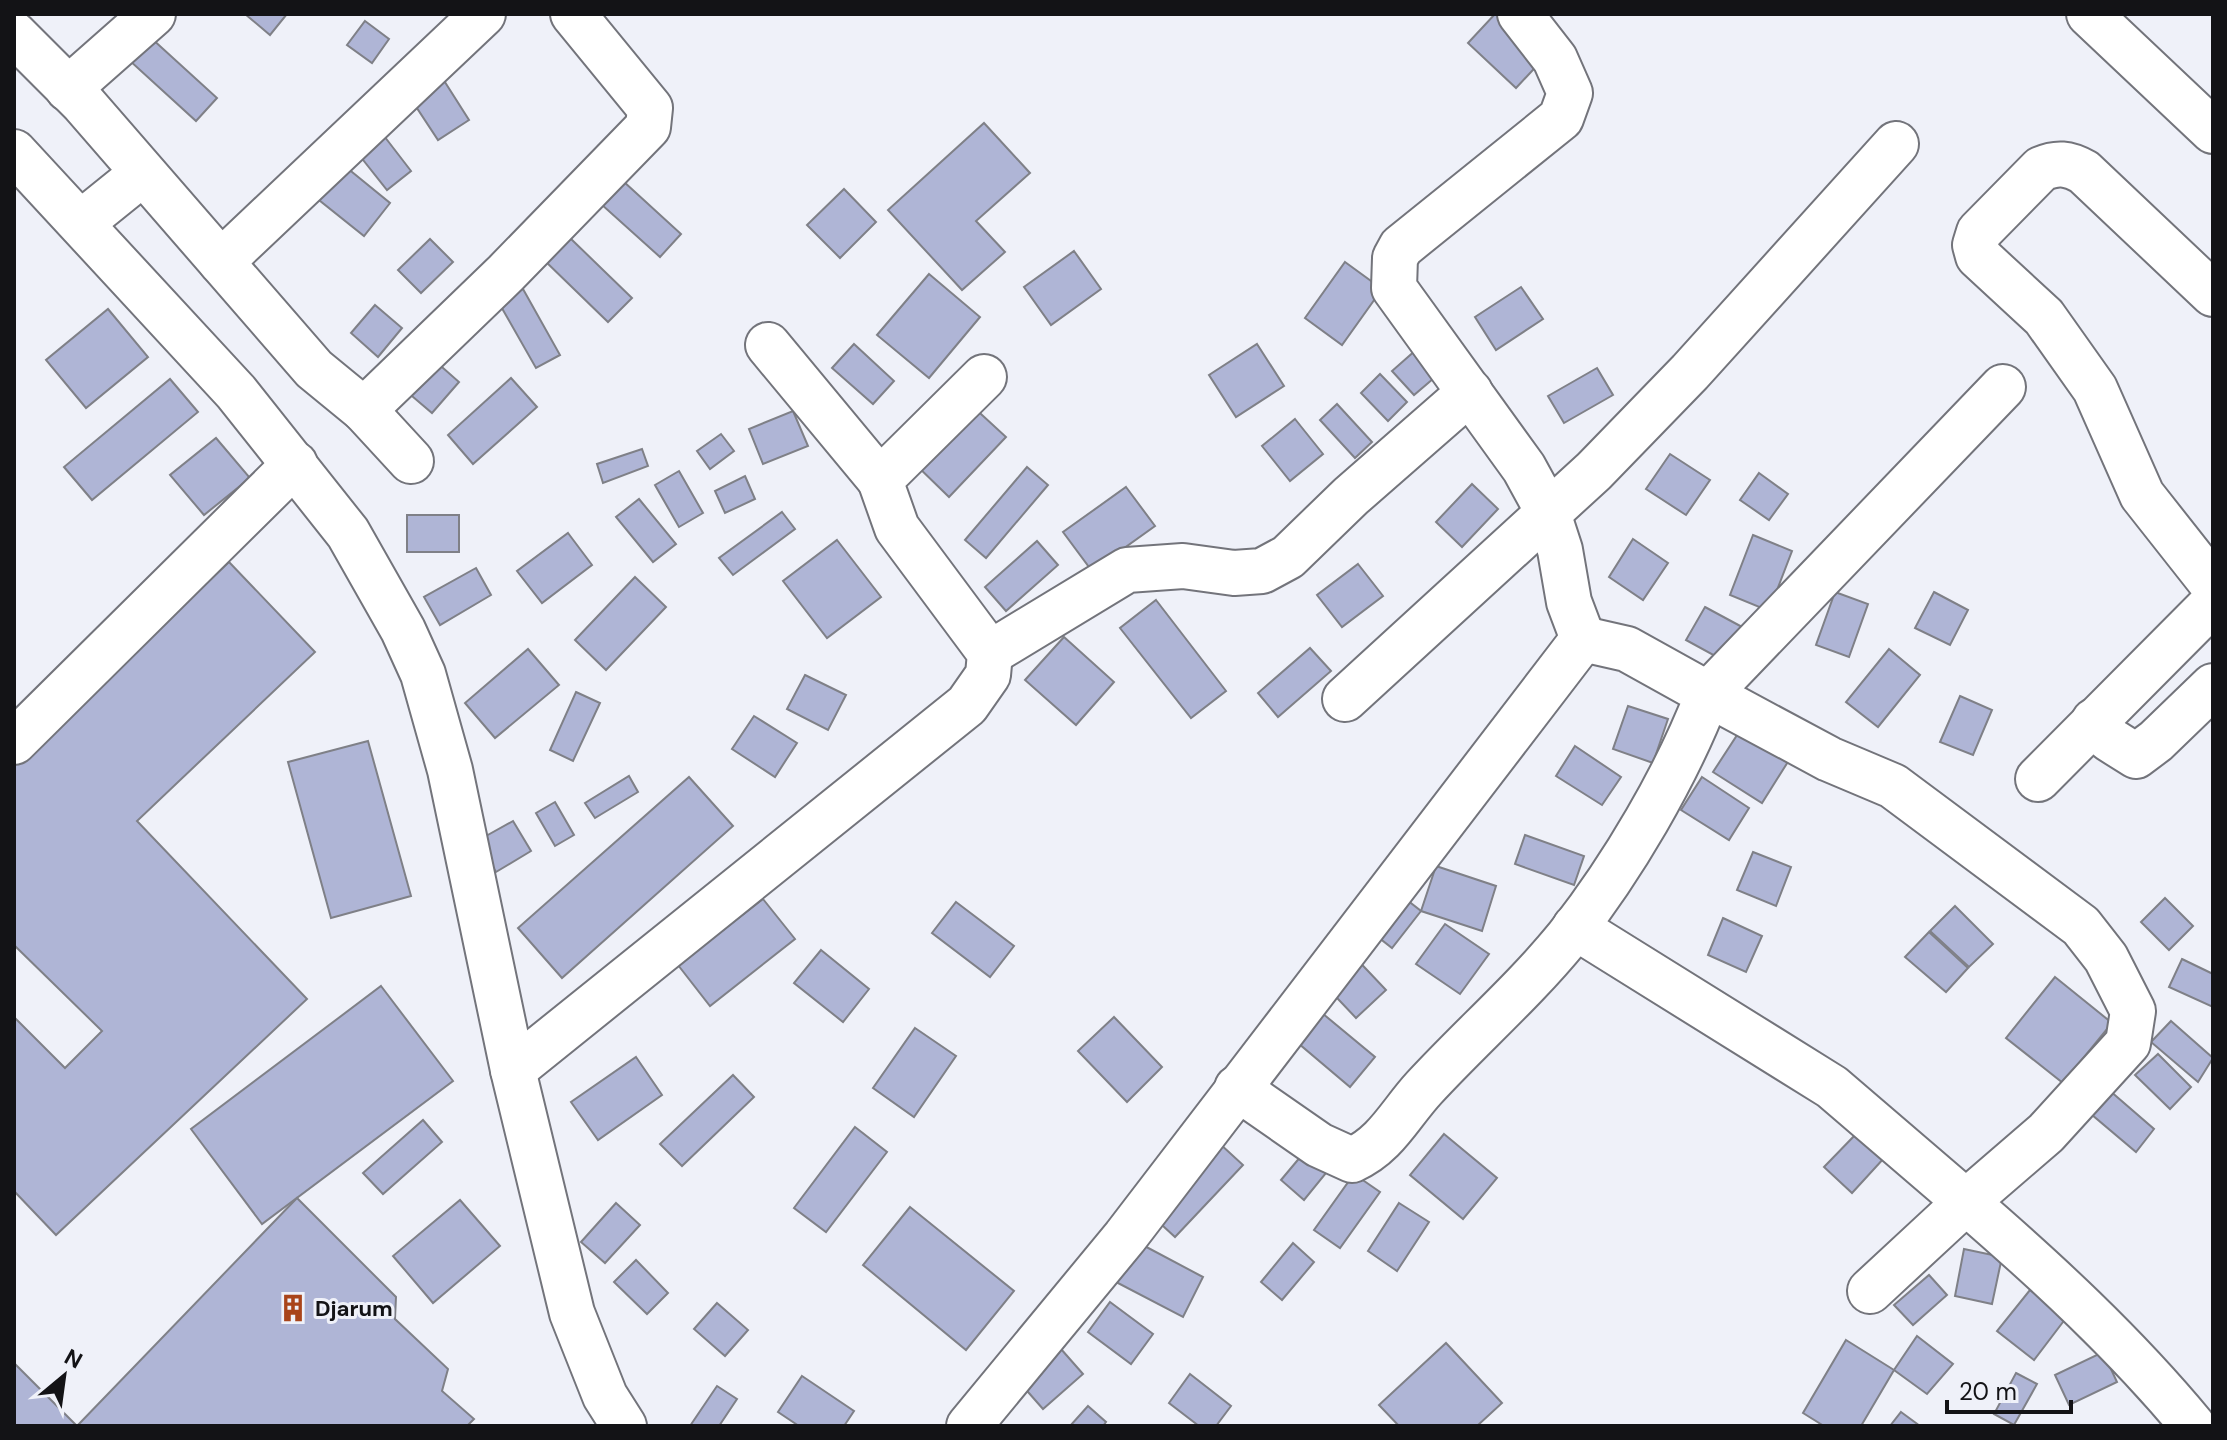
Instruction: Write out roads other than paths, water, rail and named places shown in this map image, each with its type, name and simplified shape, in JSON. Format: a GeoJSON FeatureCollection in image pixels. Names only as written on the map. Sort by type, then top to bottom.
{"type":"FeatureCollection","features":[{"type":"Feature","properties":{"kind":"street"},"geometry":{"type":"LineString","coordinates":[[68,89],[153,14]]}},
{"type":"Feature","properties":{"kind":"street"},"geometry":{"type":"LineString","coordinates":[[221,262],[483,14]]}},
{"type":"Feature","properties":{"kind":"street"},"geometry":{"type":"LineString","coordinates":[[364,410],[496,284],[648,127],[650,108],[609,54],[573,14]]}},
{"type":"Feature","properties":{"kind":"street"},"geometry":{"type":"LineString","coordinates":[[1520,14],[1555,59],[1570,93],[1561,118],[1401,247],[1393,270],[1394,288],[1524,468],[1547,510],[1560,550],[1569,602],[1583,639]]}},
{"type":"Feature","properties":{"kind":"street"},"geometry":{"type":"LineString","coordinates":[[2089,14],[2213,131]]}},
{"type":"Feature","properties":{"kind":"street"},"geometry":{"type":"LineString","coordinates":[[14,34],[68,89],[131,182],[221,262],[314,369],[364,410],[411,461]]}},
{"type":"Feature","properties":{"kind":"street"},"geometry":{"type":"LineString","coordinates":[[1345,699],[1547,510],[1594,471],[1690,372],[1896,144]]}},
{"type":"Feature","properties":{"kind":"street"},"geometry":{"type":"LineString","coordinates":[[14,152],[83,221],[236,392],[295,464],[348,533],[381,588],[423,674],[450,770],[513,1070],[572,1313],[605,1396],[624,1426]]}},
{"type":"Feature","properties":{"kind":"street"},"geometry":{"type":"LineString","coordinates":[[2213,294],[2084,172],[2072,165],[2054,163],[2041,169],[1979,232],[1975,245],[1978,256],[2044,317],[2095,389],[2142,495],[2213,585]]}},
{"type":"Feature","properties":{"kind":"street"},"geometry":{"type":"LineString","coordinates":[[83,221],[131,182]]}},
{"type":"Feature","properties":{"kind":"street"},"geometry":{"type":"LineString","coordinates":[[513,1070],[967,705],[988,675],[990,653],[897,528],[880,480],[768,345]]}},
{"type":"Feature","properties":{"kind":"street"},"geometry":{"type":"LineString","coordinates":[[880,480],[984,377]]}},
{"type":"Feature","properties":{"kind":"street"},"geometry":{"type":"LineString","coordinates":[[1237,1088],[1319,1145],[1352,1160],[1371,1152],[1422,1090],[1575,927],[1637,835],[1693,734],[1708,694],[2003,387]]}},
{"type":"Feature","properties":{"kind":"street"},"geometry":{"type":"LineString","coordinates":[[990,653],[1127,570],[1183,566],[1234,573],[1262,571],[1288,557],[1351,496],[1470,392]]}},
{"type":"Feature","properties":{"kind":"street"},"geometry":{"type":"LineString","coordinates":[[14,742],[295,464]]}},
{"type":"Feature","properties":{"kind":"street"},"geometry":{"type":"LineString","coordinates":[[2038,779],[2213,603]]}},
{"type":"Feature","properties":{"kind":"street"},"geometry":{"type":"LineString","coordinates":[[1583,639],[1627,649],[1829,759],[1893,786],[2081,926],[2113,971],[2133,1011],[2128,1043],[2046,1133],[1870,1291]]}},
{"type":"Feature","properties":{"kind":"street"},"geometry":{"type":"LineString","coordinates":[[969,1426],[1125,1237],[1583,639]]}},
{"type":"Feature","properties":{"kind":"street"},"geometry":{"type":"LineString","coordinates":[[2094,721],[2121,749],[2136,756],[2213,686]]}},
{"type":"Feature","properties":{"kind":"street"},"geometry":{"type":"LineString","coordinates":[[1575,927],[1832,1087],[2063,1286],[2157,1382],[2193,1426]]}},
{"type":"Feature","properties":{"kind":"place","name":"Djarum"},"geometry":{"type":"Point","coordinates":[293,1308]}}]}
